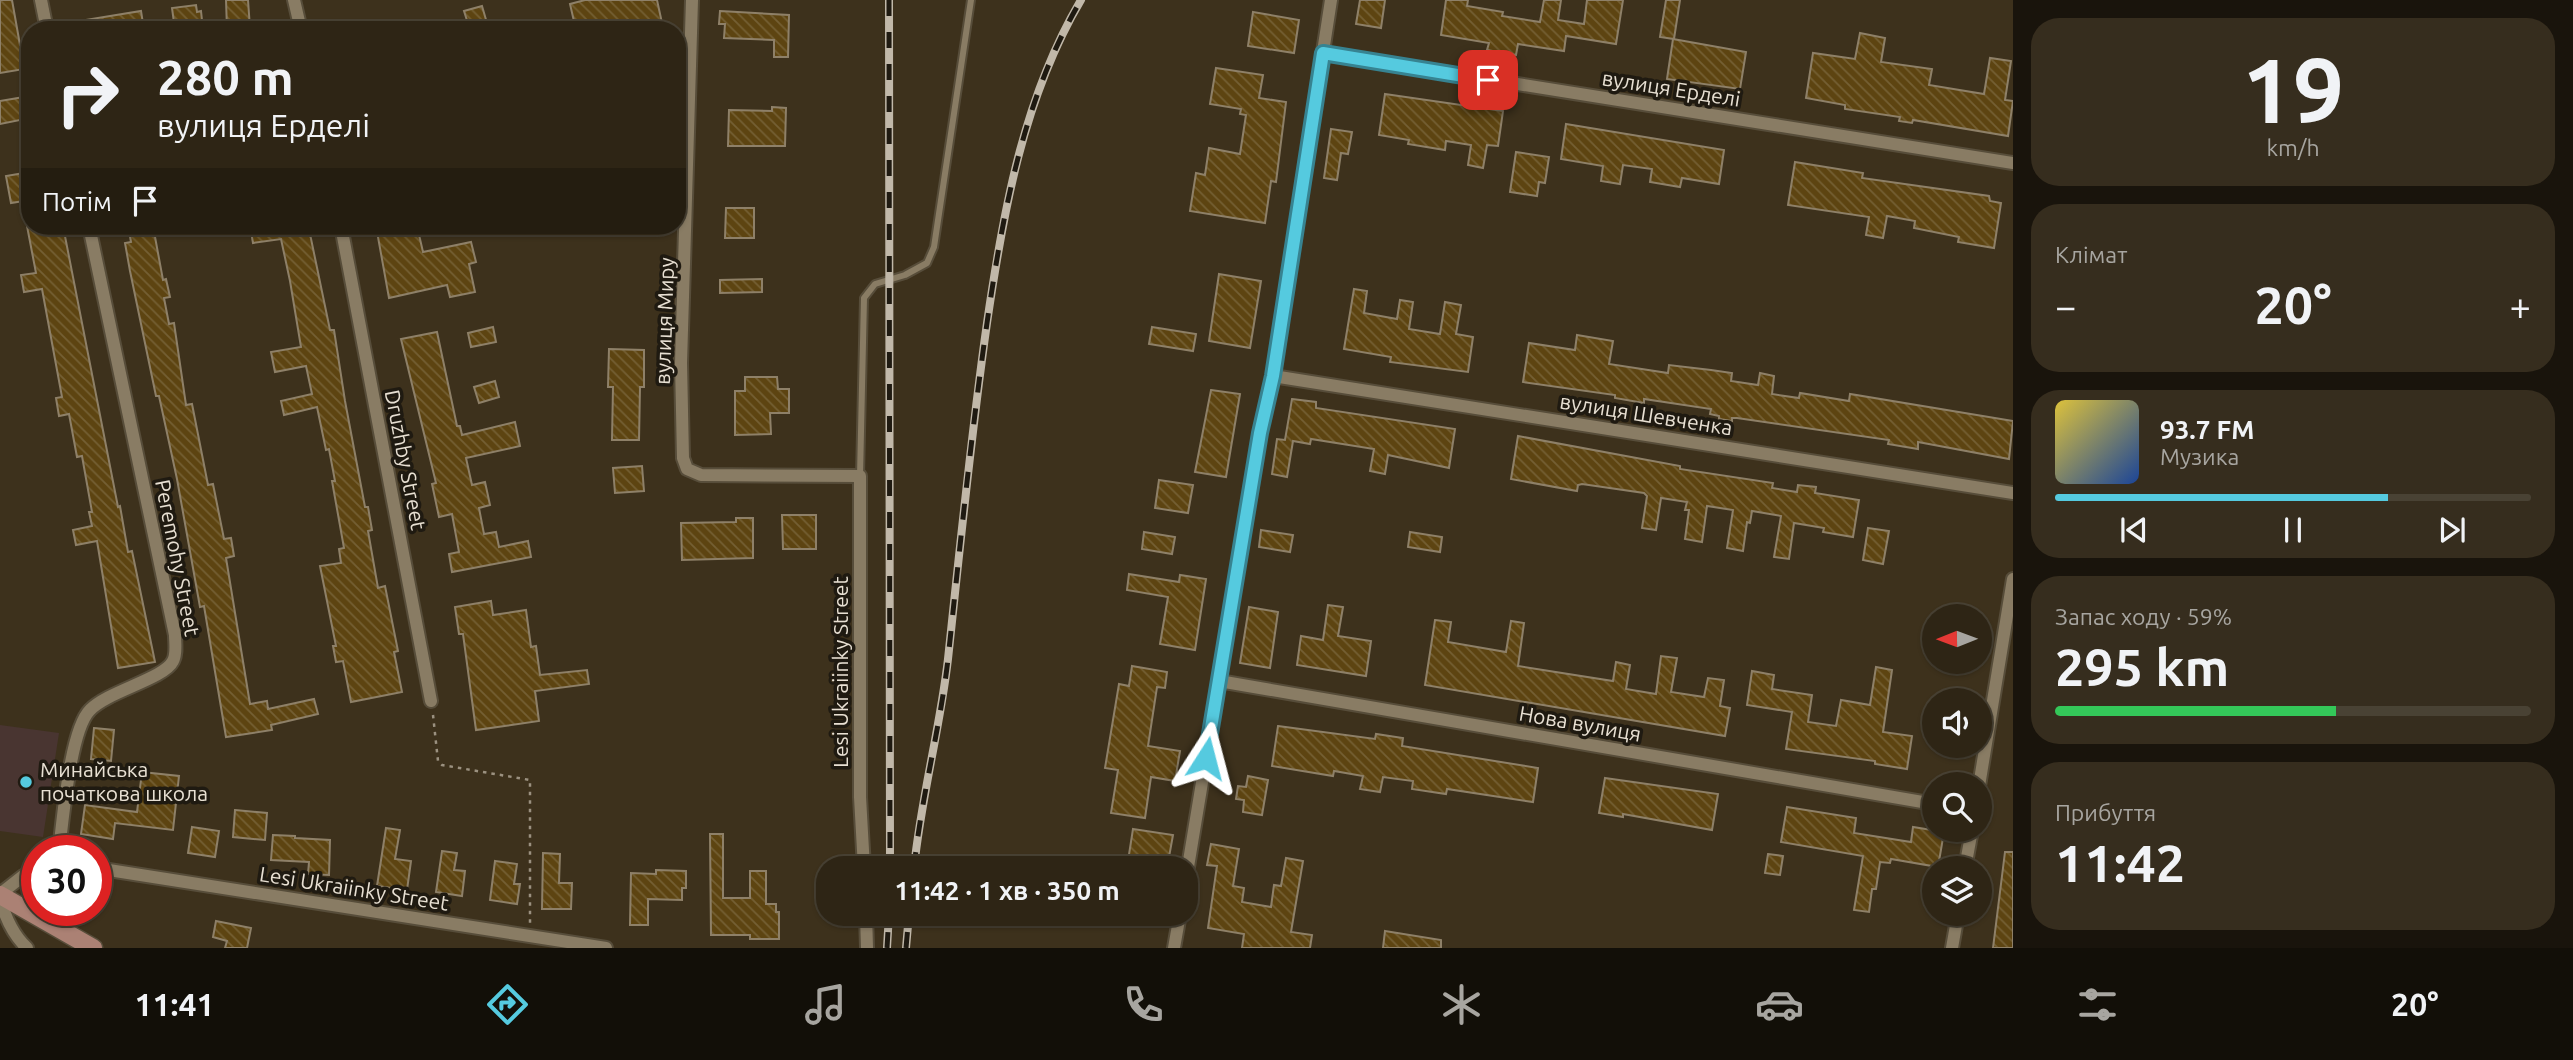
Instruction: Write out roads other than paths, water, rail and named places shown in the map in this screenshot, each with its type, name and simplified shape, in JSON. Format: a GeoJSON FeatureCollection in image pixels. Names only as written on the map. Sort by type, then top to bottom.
{"type":"FeatureCollection","features":[{"type":"Feature","properties":{"kind":"main road"},"geometry":{"type":"LineString","coordinates":[[0,896],[93,948]]}},
{"type":"Feature","properties":{"kind":"street"},"geometry":{"type":"LineString","coordinates":[[41,0],[45,21]]}},
{"type":"Feature","properties":{"kind":"street"},"geometry":{"type":"LineString","coordinates":[[294,0],[299,21]]}},
{"type":"Feature","properties":{"kind":"street","name":"вулиця Миру"},"geometry":{"type":"LineString","coordinates":[[686,34],[692,0]]}},
{"type":"Feature","properties":{"kind":"street"},"geometry":{"type":"LineString","coordinates":[[1190,856],[1260,433],[1273,376],[1331,0]]}},
{"type":"Feature","properties":{"kind":"street","name":"вулиця Ерделі"},"geometry":{"type":"LineString","coordinates":[[1323,53],[2013,163]]}},
{"type":"Feature","properties":{"kind":"street","name":"вулиця Миру"},"geometry":{"type":"LineString","coordinates":[[686,96],[689,170],[681,363],[687,469],[701,475],[860,476]]}},
{"type":"Feature","properties":{"kind":"street","name":"Peremohy Street"},"geometry":{"type":"LineString","coordinates":[[61,835],[75,747],[83,720],[90,710],[116,692],[160,674],[173,661],[175,650],[175,635],[91,235]]}},
{"type":"Feature","properties":{"kind":"street","name":"Druzhby Street"},"geometry":{"type":"LineString","coordinates":[[343,235],[431,701]]}},
{"type":"Feature","properties":{"kind":"street","name":"вулиця Шевченка"},"geometry":{"type":"LineString","coordinates":[[1273,376],[2013,494]]}},
{"type":"Feature","properties":{"kind":"street","name":"Lesi Ukraiinky Street"},"geometry":{"type":"LineString","coordinates":[[860,476],[860,797],[863,856]]}},
{"type":"Feature","properties":{"kind":"street"},"geometry":{"type":"LineString","coordinates":[[1981,772],[2013,579]]}},
{"type":"Feature","properties":{"kind":"street","name":"Нова вулиця"},"geometry":{"type":"LineString","coordinates":[[1219,681],[1922,802]]}},
{"type":"Feature","properties":{"kind":"street","name":"Lesi Ukraiinky Street"},"geometry":{"type":"LineString","coordinates":[[112,871],[606,948]]}},
{"type":"Feature","properties":{"kind":"street"},"geometry":{"type":"LineString","coordinates":[[21,878],[0,896],[5,917],[18,939],[27,948]]}},
{"type":"Feature","properties":{"kind":"street"},"geometry":{"type":"LineString","coordinates":[[866,926],[867,948]]}},
{"type":"Feature","properties":{"kind":"street"},"geometry":{"type":"LineString","coordinates":[[1174,948],[1178,926]]}},
{"type":"Feature","properties":{"kind":"street"},"geometry":{"type":"LineString","coordinates":[[1952,948],[1956,926]]}},
{"type":"Feature","properties":{"kind":"lane"},"geometry":{"type":"LineString","coordinates":[[860,476],[864,298],[876,284],[905,275],[927,263],[934,247],[971,0]]}},
{"type":"Feature","properties":{"kind":"railway"},"geometry":{"type":"LineString","coordinates":[[889,0],[890,856]]}},
{"type":"Feature","properties":{"kind":"railway"},"geometry":{"type":"LineString","coordinates":[[916,856],[945,685],[976,407],[1008,198],[1030,116],[1044,76],[1081,0]]}},
{"type":"Feature","properties":{"kind":"railway"},"geometry":{"type":"LineString","coordinates":[[887,948],[888,926]]}},
{"type":"Feature","properties":{"kind":"railway"},"geometry":{"type":"LineString","coordinates":[[906,948],[908,926]]}},
{"type":"Feature","properties":{"kind":"place","name":"Минайська початкова школа"},"geometry":{"type":"Point","coordinates":[26,782]}}]}
